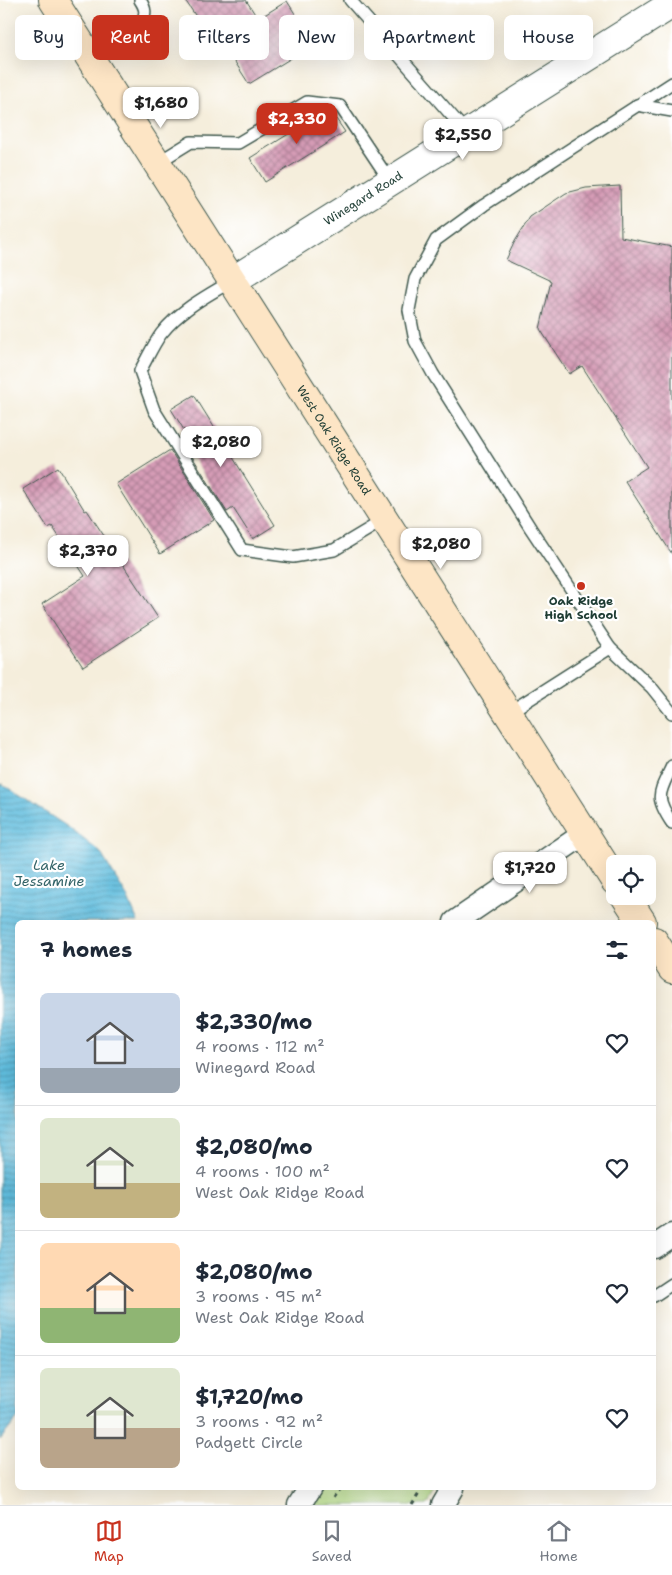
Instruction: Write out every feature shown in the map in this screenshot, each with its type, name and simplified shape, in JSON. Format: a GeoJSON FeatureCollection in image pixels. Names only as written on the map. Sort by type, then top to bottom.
{"type":"FeatureCollection","features":[{"type":"Feature","properties":{"kind":"main road","name":"West Oak Ridge Road"},"geometry":{"type":"LineString","coordinates":[[53,0],[606,867]]}},
{"type":"Feature","properties":{"kind":"main road"},"geometry":{"type":"LineString","coordinates":[[631,905],[641,920]]}},
{"type":"Feature","properties":{"kind":"main road"},"geometry":{"type":"LineString","coordinates":[[656,944],[672,969]]}},
{"type":"Feature","properties":{"kind":"street","name":"Winegard Road"},"geometry":{"type":"LineString","coordinates":[[232,281],[672,4]]}},
{"type":"Feature","properties":{"kind":"street"},"geometry":{"type":"LineString","coordinates":[[458,920],[584,834]]}},
{"type":"Feature","properties":{"kind":"street"},"geometry":{"type":"LineString","coordinates":[[656,1246],[672,1235]]}},
{"type":"Feature","properties":{"kind":"street"},"geometry":{"type":"LineString","coordinates":[[299,1505],[309,1490]]}},
{"type":"Feature","properties":{"kind":"street"},"geometry":{"type":"LineString","coordinates":[[443,1505],[452,1490]]}},
{"type":"Feature","properties":{"kind":"lane"},"geometry":{"type":"LineString","coordinates":[[89,57],[142,22],[146,13],[140,0]]}},
{"type":"Feature","properties":{"kind":"lane"},"geometry":{"type":"LineString","coordinates":[[350,0],[467,133]]}},
{"type":"Feature","properties":{"kind":"lane"},"geometry":{"type":"LineString","coordinates":[[672,83],[484,205],[436,240],[415,279],[409,310],[415,341],[433,374],[531,529],[610,648],[652,688],[672,713]]}},
{"type":"Feature","properties":{"kind":"lane"},"geometry":{"type":"LineString","coordinates":[[157,163],[191,142],[238,144],[307,102],[340,106],[390,181]]}},
{"type":"Feature","properties":{"kind":"lane"},"geometry":{"type":"LineString","coordinates":[[637,105],[672,111]]}},
{"type":"Feature","properties":{"kind":"lane"},"geometry":{"type":"LineString","coordinates":[[232,281],[180,314],[161,334],[140,371],[154,410],[242,550],[293,557],[334,550],[384,520]]}},
{"type":"Feature","properties":{"kind":"lane"},"geometry":{"type":"LineString","coordinates":[[507,713],[610,648]]}},
{"type":"Feature","properties":{"kind":"lane"},"geometry":{"type":"LineString","coordinates":[[672,766],[660,793],[662,808],[672,823]]}},
{"type":"Feature","properties":{"kind":"lane"},"geometry":{"type":"LineString","coordinates":[[656,1295],[672,1284]]}},
{"type":"Feature","properties":{"kind":"path"},"geometry":{"type":"LineString","coordinates":[[412,1505],[422,1490]]}},
{"type":"Feature","properties":{"kind":"green space"},"geometry":{"type":"Polygon","coordinates":[[[323,1490],[436,1490],[427,1505],[313,1505],[323,1490]]]}},
{"type":"Feature","properties":{"kind":"water","name":"Lake Jessamine"},"geometry":{"type":"Polygon","coordinates":[[[2,784],[68,827],[100,852],[128,898],[137,920],[15,920],[15,1422],[0,1440],[0,785],[2,784]]]}},
{"type":"Feature","properties":{"kind":"building"},"geometry":{"type":"Polygon","coordinates":[[[185,0],[246,0],[255,15],[195,15],[185,0]]]}},
{"type":"Feature","properties":{"kind":"building"},"geometry":{"type":"Polygon","coordinates":[[[287,1],[296,15],[279,15],[279,60],[288,60],[249,84],[234,60],[269,60],[269,15],[264,15],[287,1]]]}},
{"type":"Feature","properties":{"kind":"building"},"geometry":{"type":"Polygon","coordinates":[[[324,112],[332,113],[345,132],[265,182],[250,158],[324,112]]]}},
{"type":"Feature","properties":{"kind":"building"},"geometry":{"type":"Polygon","coordinates":[[[620,186],[621,237],[672,247],[672,554],[625,481],[647,467],[582,366],[569,374],[540,329],[551,281],[506,260],[530,217],[566,193],[586,188],[620,186]]]}},
{"type":"Feature","properties":{"kind":"building"},"geometry":{"type":"Polygon","coordinates":[[[194,395],[275,525],[253,539],[233,508],[227,512],[183,442],[189,438],[171,409],[194,395]]]}},
{"type":"Feature","properties":{"kind":"building"},"geometry":{"type":"Polygon","coordinates":[[[170,450],[214,520],[160,554],[116,484],[170,450]]]}},
{"type":"Feature","properties":{"kind":"building"},"geometry":{"type":"Polygon","coordinates":[[[58,467],[85,511],[87,510],[158,618],[83,667],[42,604],[85,576],[52,526],[48,528],[23,489],[58,467]]]}},
{"type":"Feature","properties":{"kind":"place","name":"Oak Ridge High School"},"geometry":{"type":"Point","coordinates":[581,586]}}]}
